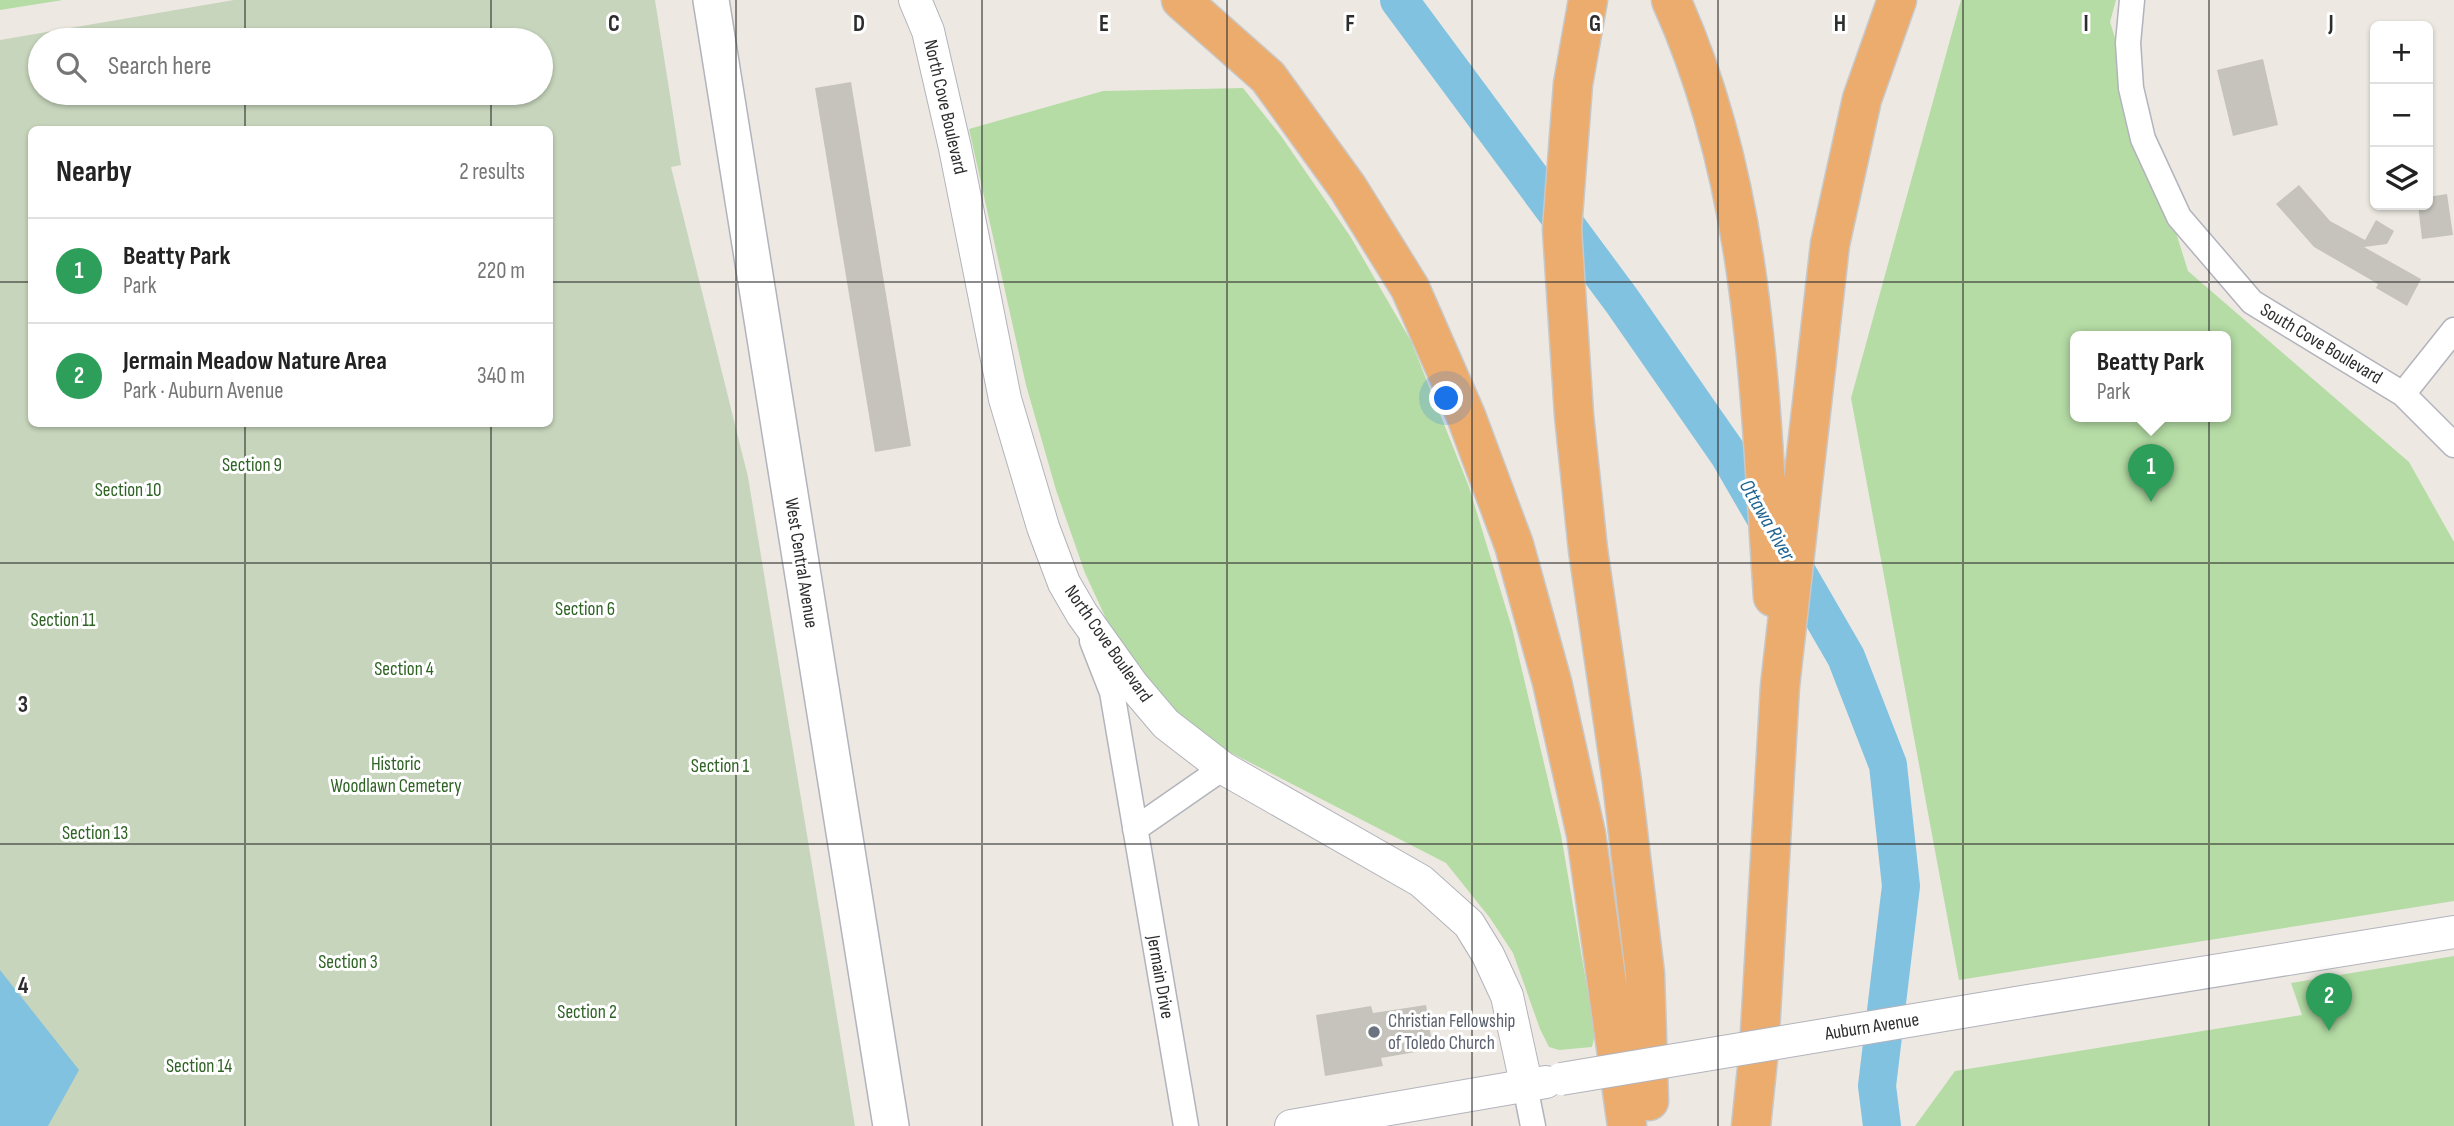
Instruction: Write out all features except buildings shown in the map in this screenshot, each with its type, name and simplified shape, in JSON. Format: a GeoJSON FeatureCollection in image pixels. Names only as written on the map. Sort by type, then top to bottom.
{"type":"FeatureCollection","features":[{"type":"Feature","properties":{"kind":"highway"},"geometry":{"type":"LineString","coordinates":[[1181,0],[1268,77],[1348,188],[1410,288],[1466,416],[1514,545],[1555,695],[1586,834],[1627,1126]]}},
{"type":"Feature","properties":{"kind":"highway"},"geometry":{"type":"LineString","coordinates":[[1588,0],[1573,84],[1562,229],[1574,415],[1588,550],[1622,782],[1645,975],[1650,1126]]}},
{"type":"Feature","properties":{"kind":"highway"},"geometry":{"type":"LineString","coordinates":[[1671,0],[1709,94],[1731,178],[1746,261],[1755,334],[1779,701]]}},
{"type":"Feature","properties":{"kind":"highway"},"geometry":{"type":"LineString","coordinates":[[1751,1126],[1759,1049],[1779,701],[1830,244],[1861,99],[1897,0]]}},
{"type":"Feature","properties":{"kind":"main road","name":"West Central Avenue"},"geometry":{"type":"LineString","coordinates":[[711,0],[891,1126]]}},
{"type":"Feature","properties":{"kind":"street","name":"North Cove Boulevard"},"geometry":{"type":"LineString","coordinates":[[915,0],[928,32],[955,148],[1006,399],[1043,527],[1064,583],[1082,614],[1132,684],[1166,723],[1223,768],[1421,881],[1469,924],[1488,955],[1507,996],[1533,1126]]}},
{"type":"Feature","properties":{"kind":"street","name":"South Cove Boulevard"},"geometry":{"type":"LineString","coordinates":[[2132,0],[2128,43],[2132,88],[2143,139],[2179,217],[2252,302],[2403,394],[2454,445]]}},
{"type":"Feature","properties":{"kind":"street"},"geometry":{"type":"LineString","coordinates":[[2403,394],[2454,330]]}},
{"type":"Feature","properties":{"kind":"street","name":"Jermain Drive"},"geometry":{"type":"LineString","coordinates":[[1082,614],[1112,692],[1186,1126]]}},
{"type":"Feature","properties":{"kind":"street"},"geometry":{"type":"LineString","coordinates":[[1135,829],[1223,768]]}},
{"type":"Feature","properties":{"kind":"street","name":"Auburn Avenue"},"geometry":{"type":"LineString","coordinates":[[1292,1126],[2454,932]]}},
{"type":"Feature","properties":{"kind":"green space"},"geometry":{"type":"Polygon","coordinates":[[[0,0],[63,0],[0,10],[0,0]]]}},
{"type":"Feature","properties":{"kind":"green space","name":"Historic Woodlawn Cemetery"},"geometry":{"type":"Polygon","coordinates":[[[234,0],[655,0],[681,165],[671,167],[748,477],[855,1126],[0,1126],[0,40],[28,35],[28,105],[553,105],[553,28],[70,28],[234,0]]]}},
{"type":"Feature","properties":{"kind":"green space"},"geometry":{"type":"Polygon","coordinates":[[[1961,0],[2116,0],[2110,22],[2188,271],[2409,462],[2454,542],[2454,901],[1959,980],[1851,398],[1961,0]]]}},
{"type":"Feature","properties":{"kind":"green space"},"geometry":{"type":"Polygon","coordinates":[[[1243,88],[1281,136],[1350,236],[1411,341],[1469,487],[1512,628],[1561,835],[1595,1034],[1592,1047],[1559,1050],[1549,1047],[1513,953],[1490,918],[1446,863],[1210,742],[1178,716],[1121,651],[1085,573],[1056,490],[1026,385],[969,129],[1103,91],[1243,88]]]}},
{"type":"Feature","properties":{"kind":"green space"},"geometry":{"type":"Polygon","coordinates":[[[2454,956],[2454,1126],[1915,1126],[1955,1071],[2302,1015],[2291,983],[2454,956]]]}},
{"type":"Feature","properties":{"kind":"water"},"geometry":{"type":"Polygon","coordinates":[[[0,970],[79,1070],[48,1126],[0,1126],[0,970]]]}},
{"type":"Feature","properties":{"kind":"waterway","name":"Ottawa River"},"geometry":{"type":"LineString","coordinates":[[1399,0],[1622,301],[1729,455],[1846,657],[1888,765],[1901,886],[1877,1086],[1882,1126]]}},
{"type":"Feature","properties":{"kind":"place","name":"Beatty Park"},"geometry":{"type":"Point","coordinates":[2151,502]}},
{"type":"Feature","properties":{"kind":"place","name":"Jermain Meadow Nature Area"},"geometry":{"type":"Point","coordinates":[2329,1031]}},
{"type":"Feature","properties":{"kind":"place","name":"Christian Fellowship of Toledo Church"},"geometry":{"type":"Point","coordinates":[1374,1032]}},
{"type":"Feature","properties":{"kind":"park label","name":"Section 9"},"geometry":{"type":"Point","coordinates":[252,465]}},
{"type":"Feature","properties":{"kind":"park label","name":"Section 10"},"geometry":{"type":"Point","coordinates":[128,490]}},
{"type":"Feature","properties":{"kind":"park label","name":"Section 6"},"geometry":{"type":"Point","coordinates":[585,609]}},
{"type":"Feature","properties":{"kind":"park label","name":"Section 11"},"geometry":{"type":"Point","coordinates":[63,620]}},
{"type":"Feature","properties":{"kind":"park label","name":"Section 4"},"geometry":{"type":"Point","coordinates":[404,669]}},
{"type":"Feature","properties":{"kind":"park label","name":"Section 1"},"geometry":{"type":"Point","coordinates":[720,766]}},
{"type":"Feature","properties":{"kind":"park label","name":"Section 13"},"geometry":{"type":"Point","coordinates":[95,833]}},
{"type":"Feature","properties":{"kind":"park label","name":"Section 3"},"geometry":{"type":"Point","coordinates":[348,962]}},
{"type":"Feature","properties":{"kind":"park label","name":"Section 2"},"geometry":{"type":"Point","coordinates":[587,1012]}},
{"type":"Feature","properties":{"kind":"park label","name":"Section 14"},"geometry":{"type":"Point","coordinates":[199,1066]}}]}
